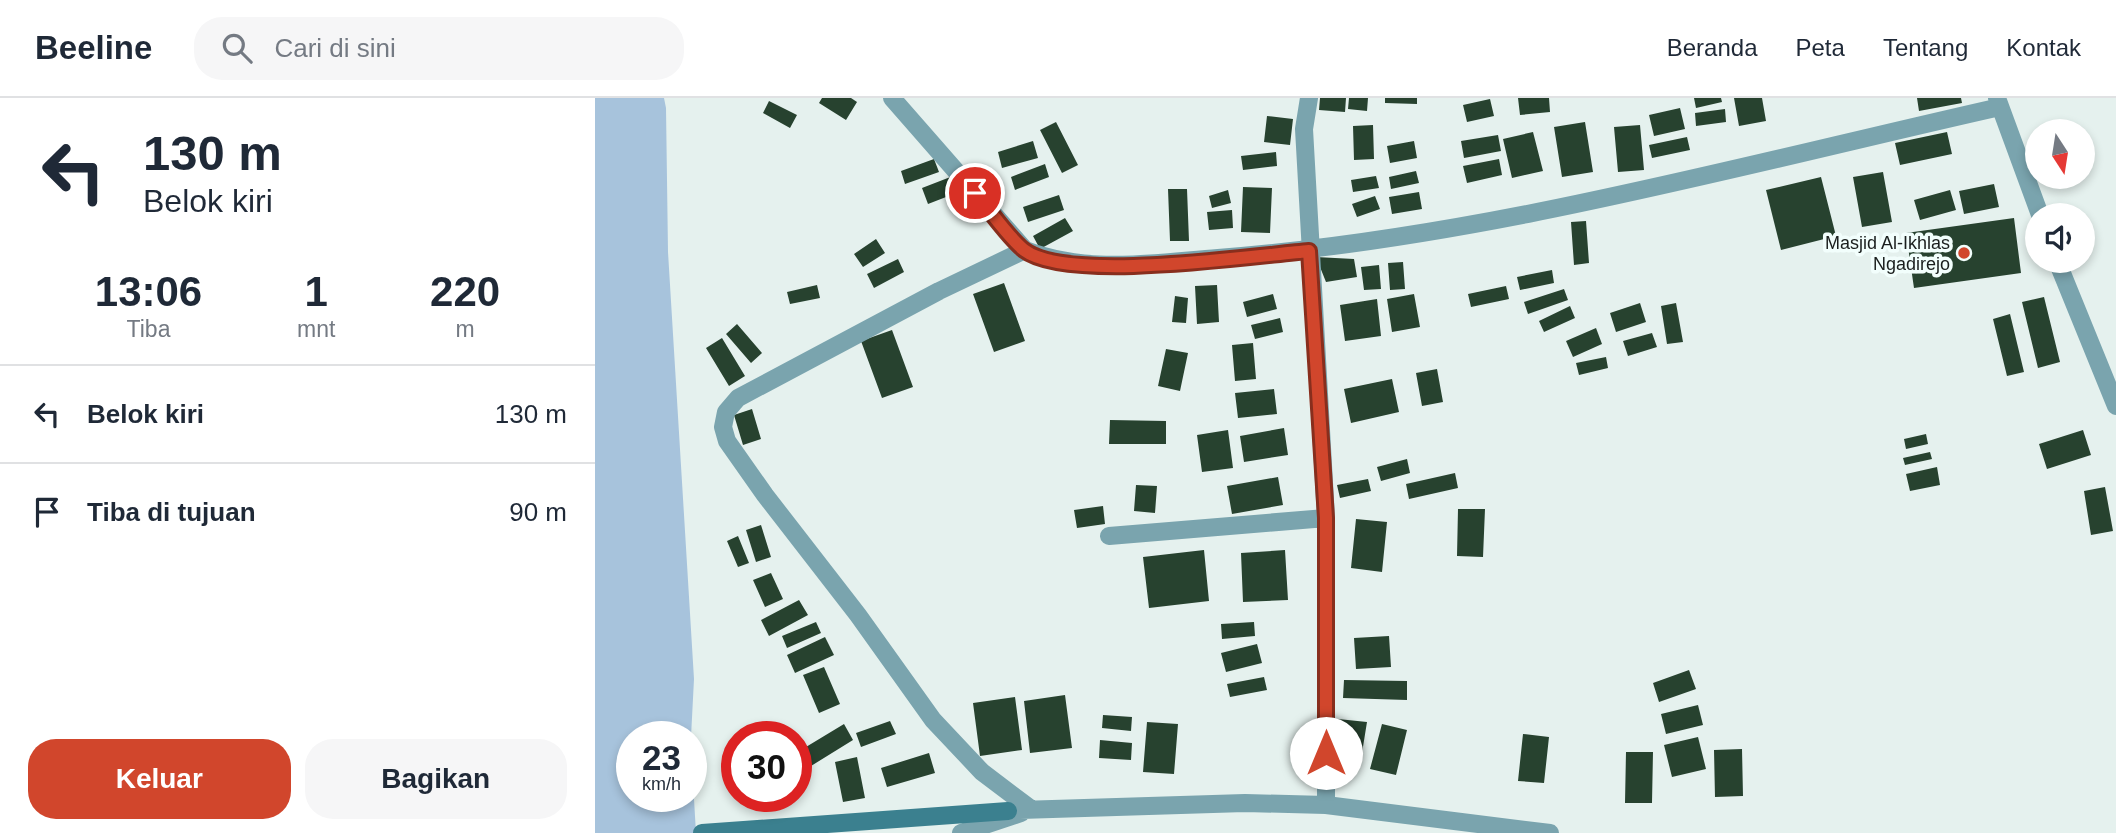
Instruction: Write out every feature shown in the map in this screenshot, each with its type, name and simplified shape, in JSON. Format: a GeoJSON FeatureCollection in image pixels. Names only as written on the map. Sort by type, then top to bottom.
{"type":"FeatureCollection","features":[{"type":"Feature","properties":{"kind":"street"},"geometry":{"type":"LineString","coordinates":[[892,98],[1025,250],[1054,261],[1112,266],[1309,251],[1511,216],[1998,102],[2036,203]]}},
{"type":"Feature","properties":{"kind":"street"},"geometry":{"type":"LineString","coordinates":[[1309,98],[1304,129],[1326,518],[1326,805]]}},
{"type":"Feature","properties":{"kind":"street"},"geometry":{"type":"LineString","coordinates":[[1025,250],[939,291],[738,398],[726,412],[723,427],[727,441],[765,495],[858,615],[933,720],[982,772],[1031,809]]}},
{"type":"Feature","properties":{"kind":"street"},"geometry":{"type":"LineString","coordinates":[[2062,273],[2116,406]]}},
{"type":"Feature","properties":{"kind":"street"},"geometry":{"type":"LineString","coordinates":[[1109,536],[1326,518]]}},
{"type":"Feature","properties":{"kind":"street"},"geometry":{"type":"LineString","coordinates":[[702,833],[1031,809],[1245,803],[1326,805],[1550,833]]}},
{"type":"Feature","properties":{"kind":"street"},"geometry":{"type":"LineString","coordinates":[[961,833],[1031,809]]}},
{"type":"Feature","properties":{"kind":"water"},"geometry":{"type":"Polygon","coordinates":[[[595,98],[664,98],[668,252],[694,679],[692,721],[616,721],[616,812],[695,812],[696,833],[595,833],[595,98]]]}},
{"type":"Feature","properties":{"kind":"building"},"geometry":{"type":"Polygon","coordinates":[[[822,98],[851,98],[857,102],[846,120],[819,103],[822,98]]]}},
{"type":"Feature","properties":{"kind":"building"},"geometry":{"type":"Polygon","coordinates":[[[1320,98],[1346,98],[1345,112],[1319,110],[1320,98]]]}},
{"type":"Feature","properties":{"kind":"building"},"geometry":{"type":"Polygon","coordinates":[[[1349,98],[1368,98],[1367,111],[1348,109],[1349,98]]]}},
{"type":"Feature","properties":{"kind":"building"},"geometry":{"type":"Polygon","coordinates":[[[1385,98],[1417,98],[1417,104],[1385,103],[1385,98]]]}},
{"type":"Feature","properties":{"kind":"building"},"geometry":{"type":"Polygon","coordinates":[[[1518,98],[1549,98],[1550,112],[1520,115],[1518,98]]]}},
{"type":"Feature","properties":{"kind":"building"},"geometry":{"type":"Polygon","coordinates":[[[1694,98],[1721,98],[1722,102],[1696,108],[1694,98]]]}},
{"type":"Feature","properties":{"kind":"building"},"geometry":{"type":"Polygon","coordinates":[[[1734,98],[1762,98],[1766,121],[1739,126],[1734,98]]]}},
{"type":"Feature","properties":{"kind":"building"},"geometry":{"type":"Polygon","coordinates":[[[1917,98],[1961,98],[1962,103],[1919,111],[1917,98]]]}},
{"type":"Feature","properties":{"kind":"building"},"geometry":{"type":"Polygon","coordinates":[[[1490,99],[1494,116],[1467,122],[1463,105],[1490,99]]]}},
{"type":"Feature","properties":{"kind":"building"},"geometry":{"type":"Polygon","coordinates":[[[769,101],[797,115],[790,128],[763,113],[769,101]]]}},
{"type":"Feature","properties":{"kind":"building"},"geometry":{"type":"Polygon","coordinates":[[[1680,108],[1685,129],[1654,136],[1649,115],[1680,108]]]}},
{"type":"Feature","properties":{"kind":"building"},"geometry":{"type":"Polygon","coordinates":[[[1725,109],[1726,122],[1696,126],[1695,113],[1725,109]]]}},
{"type":"Feature","properties":{"kind":"building"},"geometry":{"type":"Polygon","coordinates":[[[1267,116],[1293,119],[1290,145],[1264,142],[1267,116]]]}},
{"type":"Feature","properties":{"kind":"building"},"geometry":{"type":"Polygon","coordinates":[[[1056,122],[1078,165],[1062,173],[1040,130],[1056,122]]]}},
{"type":"Feature","properties":{"kind":"building"},"geometry":{"type":"Polygon","coordinates":[[[1585,122],[1593,172],[1562,177],[1554,127],[1585,122]]]}},
{"type":"Feature","properties":{"kind":"building"},"geometry":{"type":"Polygon","coordinates":[[[1373,125],[1374,159],[1354,160],[1353,126],[1373,125]]]}},
{"type":"Feature","properties":{"kind":"building"},"geometry":{"type":"Polygon","coordinates":[[[1640,125],[1644,170],[1618,172],[1614,127],[1640,125]]]}},
{"type":"Feature","properties":{"kind":"building"},"geometry":{"type":"Polygon","coordinates":[[[1533,132],[1543,171],[1512,178],[1503,139],[1533,132]]]}},
{"type":"Feature","properties":{"kind":"building"},"geometry":{"type":"Polygon","coordinates":[[[1947,132],[1952,154],[1900,165],[1895,143],[1947,132]]]}},
{"type":"Feature","properties":{"kind":"building"},"geometry":{"type":"Polygon","coordinates":[[[1498,135],[1501,151],[1464,158],[1461,141],[1498,135]]]}},
{"type":"Feature","properties":{"kind":"building"},"geometry":{"type":"Polygon","coordinates":[[[1687,137],[1690,150],[1652,158],[1649,145],[1687,137]]]}},
{"type":"Feature","properties":{"kind":"building"},"geometry":{"type":"Polygon","coordinates":[[[1033,141],[1038,158],[1002,168],[998,152],[1033,141]]]}},
{"type":"Feature","properties":{"kind":"building"},"geometry":{"type":"Polygon","coordinates":[[[1414,141],[1417,158],[1390,163],[1387,146],[1414,141]]]}},
{"type":"Feature","properties":{"kind":"building"},"geometry":{"type":"Polygon","coordinates":[[[1276,152],[1277,166],[1243,170],[1241,156],[1276,152]]]}},
{"type":"Feature","properties":{"kind":"building"},"geometry":{"type":"Polygon","coordinates":[[[934,159],[939,172],[905,184],[901,171],[934,159]]]}},
{"type":"Feature","properties":{"kind":"building"},"geometry":{"type":"Polygon","coordinates":[[[1499,159],[1502,175],[1467,183],[1463,166],[1499,159]]]}},
{"type":"Feature","properties":{"kind":"building"},"geometry":{"type":"Polygon","coordinates":[[[1045,164],[1049,177],[1015,190],[1011,177],[1045,164]]]}},
{"type":"Feature","properties":{"kind":"building"},"geometry":{"type":"Polygon","coordinates":[[[1416,171],[1419,183],[1391,189],[1389,177],[1416,171]]]}},
{"type":"Feature","properties":{"kind":"building"},"geometry":{"type":"Polygon","coordinates":[[[1883,172],[1892,222],[1862,227],[1853,177],[1883,172]]]}},
{"type":"Feature","properties":{"kind":"building"},"geometry":{"type":"Polygon","coordinates":[[[953,176],[959,192],[928,204],[922,188],[953,176]]]}},
{"type":"Feature","properties":{"kind":"building"},"geometry":{"type":"Polygon","coordinates":[[[1376,176],[1379,188],[1353,192],[1351,180],[1376,176]]]}},
{"type":"Feature","properties":{"kind":"building"},"geometry":{"type":"Polygon","coordinates":[[[1821,177],[1836,236],[1781,250],[1766,190],[1821,177]]]}},
{"type":"Feature","properties":{"kind":"building"},"geometry":{"type":"Polygon","coordinates":[[[1994,184],[1999,207],[1964,214],[1959,191],[1994,184]]]}},
{"type":"Feature","properties":{"kind":"building"},"geometry":{"type":"Polygon","coordinates":[[[1243,187],[1272,188],[1270,233],[1241,232],[1243,187]]]}},
{"type":"Feature","properties":{"kind":"building"},"geometry":{"type":"Polygon","coordinates":[[[1168,189],[1187,189],[1189,241],[1170,241],[1168,189]]]}},
{"type":"Feature","properties":{"kind":"building"},"geometry":{"type":"Polygon","coordinates":[[[1228,190],[1231,203],[1212,208],[1209,196],[1228,190]]]}},
{"type":"Feature","properties":{"kind":"building"},"geometry":{"type":"Polygon","coordinates":[[[1950,190],[1956,210],[1920,220],[1914,200],[1950,190]]]}},
{"type":"Feature","properties":{"kind":"building"},"geometry":{"type":"Polygon","coordinates":[[[1419,192],[1422,209],[1392,214],[1389,197],[1419,192]]]}},
{"type":"Feature","properties":{"kind":"building"},"geometry":{"type":"Polygon","coordinates":[[[1059,195],[1064,210],[1028,222],[1023,207],[1059,195]]]}},
{"type":"Feature","properties":{"kind":"building"},"geometry":{"type":"Polygon","coordinates":[[[1375,196],[1380,209],[1357,217],[1352,204],[1375,196]]]}},
{"type":"Feature","properties":{"kind":"building"},"geometry":{"type":"Polygon","coordinates":[[[1232,210],[1233,228],[1209,230],[1207,212],[1232,210]]]}},
{"type":"Feature","properties":{"kind":"building"},"geometry":{"type":"Polygon","coordinates":[[[1065,218],[1073,231],[1040,249],[1033,236],[1065,218]]]}},
{"type":"Feature","properties":{"kind":"building","name":"Masjid Al-Ikhlas Ngadirejo"},"geometry":{"type":"Polygon","coordinates":[[[2014,218],[2021,273],[1914,288],[1906,233],[2014,218]]]}},
{"type":"Feature","properties":{"kind":"building"},"geometry":{"type":"Polygon","coordinates":[[[1586,221],[1589,263],[1574,265],[1571,222],[1586,221]]]}},
{"type":"Feature","properties":{"kind":"building"},"geometry":{"type":"Polygon","coordinates":[[[876,239],[885,253],[863,267],[854,254],[876,239]]]}},
{"type":"Feature","properties":{"kind":"building"},"geometry":{"type":"Polygon","coordinates":[[[1316,257],[1354,259],[1357,277],[1326,282],[1316,257]]]}},
{"type":"Feature","properties":{"kind":"building"},"geometry":{"type":"Polygon","coordinates":[[[898,259],[904,272],[874,288],[867,274],[898,259]]]}},
{"type":"Feature","properties":{"kind":"building"},"geometry":{"type":"Polygon","coordinates":[[[1403,262],[1405,289],[1390,290],[1388,263],[1403,262]]]}},
{"type":"Feature","properties":{"kind":"building"},"geometry":{"type":"Polygon","coordinates":[[[1379,265],[1381,289],[1364,290],[1361,267],[1379,265]]]}},
{"type":"Feature","properties":{"kind":"building"},"geometry":{"type":"Polygon","coordinates":[[[1552,270],[1554,283],[1520,290],[1517,277],[1552,270]]]}},
{"type":"Feature","properties":{"kind":"building"},"geometry":{"type":"Polygon","coordinates":[[[1004,283],[1025,341],[994,352],[973,294],[1004,283]]]}},
{"type":"Feature","properties":{"kind":"building"},"geometry":{"type":"Polygon","coordinates":[[[817,285],[820,298],[790,304],[787,292],[817,285]]]}},
{"type":"Feature","properties":{"kind":"building"},"geometry":{"type":"Polygon","coordinates":[[[1217,285],[1219,322],[1197,324],[1195,286],[1217,285]]]}},
{"type":"Feature","properties":{"kind":"building"},"geometry":{"type":"Polygon","coordinates":[[[1506,286],[1509,299],[1471,307],[1468,294],[1506,286]]]}},
{"type":"Feature","properties":{"kind":"building"},"geometry":{"type":"Polygon","coordinates":[[[1564,289],[1568,300],[1528,314],[1524,302],[1564,289]]]}},
{"type":"Feature","properties":{"kind":"building"},"geometry":{"type":"Polygon","coordinates":[[[1273,294],[1277,309],[1247,317],[1243,302],[1273,294]]]}},
{"type":"Feature","properties":{"kind":"building"},"geometry":{"type":"Polygon","coordinates":[[[1414,294],[1420,327],[1392,332],[1387,299],[1414,294]]]}},
{"type":"Feature","properties":{"kind":"building"},"geometry":{"type":"Polygon","coordinates":[[[1175,296],[1188,298],[1186,323],[1172,322],[1175,296]]]}},
{"type":"Feature","properties":{"kind":"building"},"geometry":{"type":"Polygon","coordinates":[[[2044,297],[2060,362],[2038,368],[2022,302],[2044,297]]]}},
{"type":"Feature","properties":{"kind":"building"},"geometry":{"type":"Polygon","coordinates":[[[1377,299],[1381,336],[1345,341],[1340,305],[1377,299]]]}},
{"type":"Feature","properties":{"kind":"building"},"geometry":{"type":"Polygon","coordinates":[[[1640,303],[1646,322],[1616,332],[1610,313],[1640,303]]]}},
{"type":"Feature","properties":{"kind":"building"},"geometry":{"type":"Polygon","coordinates":[[[1676,303],[1683,342],[1667,344],[1661,306],[1676,303]]]}},
{"type":"Feature","properties":{"kind":"building"},"geometry":{"type":"Polygon","coordinates":[[[1570,306],[1575,318],[1544,332],[1539,321],[1570,306]]]}},
{"type":"Feature","properties":{"kind":"building"},"geometry":{"type":"Polygon","coordinates":[[[2010,314],[2024,372],[2007,376],[1993,319],[2010,314]]]}},
{"type":"Feature","properties":{"kind":"building"},"geometry":{"type":"Polygon","coordinates":[[[1280,318],[1283,332],[1255,339],[1251,325],[1280,318]]]}},
{"type":"Feature","properties":{"kind":"building"},"geometry":{"type":"Polygon","coordinates":[[[737,324],[762,353],[751,363],[726,334],[737,324]]]}},
{"type":"Feature","properties":{"kind":"building"},"geometry":{"type":"Polygon","coordinates":[[[1596,328],[1602,344],[1573,357],[1566,341],[1596,328]]]}},
{"type":"Feature","properties":{"kind":"building"},"geometry":{"type":"Polygon","coordinates":[[[892,330],[913,387],[882,398],[861,341],[892,330]]]}},
{"type":"Feature","properties":{"kind":"building"},"geometry":{"type":"Polygon","coordinates":[[[1652,333],[1657,347],[1628,356],[1623,341],[1652,333]]]}},
{"type":"Feature","properties":{"kind":"building"},"geometry":{"type":"Polygon","coordinates":[[[722,338],[745,376],[729,386],[706,348],[722,338]]]}},
{"type":"Feature","properties":{"kind":"building"},"geometry":{"type":"Polygon","coordinates":[[[1253,343],[1256,379],[1235,381],[1232,345],[1253,343]]]}},
{"type":"Feature","properties":{"kind":"building"},"geometry":{"type":"Polygon","coordinates":[[[1166,349],[1188,353],[1180,391],[1158,386],[1166,349]]]}},
{"type":"Feature","properties":{"kind":"building"},"geometry":{"type":"Polygon","coordinates":[[[1606,357],[1608,368],[1579,375],[1576,363],[1606,357]]]}},
{"type":"Feature","properties":{"kind":"building"},"geometry":{"type":"Polygon","coordinates":[[[1437,369],[1443,402],[1422,406],[1416,373],[1437,369]]]}},
{"type":"Feature","properties":{"kind":"building"},"geometry":{"type":"Polygon","coordinates":[[[1392,379],[1399,412],[1351,423],[1344,389],[1392,379]]]}},
{"type":"Feature","properties":{"kind":"building"},"geometry":{"type":"Polygon","coordinates":[[[1274,389],[1277,414],[1238,418],[1235,393],[1274,389]]]}},
{"type":"Feature","properties":{"kind":"building"},"geometry":{"type":"Polygon","coordinates":[[[752,409],[761,439],[743,445],[734,415],[752,409]]]}},
{"type":"Feature","properties":{"kind":"building"},"geometry":{"type":"Polygon","coordinates":[[[1110,420],[1166,421],[1166,444],[1109,444],[1110,420]]]}},
{"type":"Feature","properties":{"kind":"building"},"geometry":{"type":"Polygon","coordinates":[[[1284,428],[1288,455],[1244,462],[1240,436],[1284,428]]]}},
{"type":"Feature","properties":{"kind":"building"},"geometry":{"type":"Polygon","coordinates":[[[1228,430],[1233,468],[1202,472],[1197,435],[1228,430]]]}},
{"type":"Feature","properties":{"kind":"building"},"geometry":{"type":"Polygon","coordinates":[[[2083,430],[2091,455],[2047,469],[2039,444],[2083,430]]]}},
{"type":"Feature","properties":{"kind":"building"},"geometry":{"type":"Polygon","coordinates":[[[1926,434],[1928,444],[1906,449],[1904,439],[1926,434]]]}},
{"type":"Feature","properties":{"kind":"building"},"geometry":{"type":"Polygon","coordinates":[[[1930,452],[1932,459],[1905,465],[1903,458],[1930,452]]]}},
{"type":"Feature","properties":{"kind":"building"},"geometry":{"type":"Polygon","coordinates":[[[1407,459],[1410,473],[1381,481],[1377,467],[1407,459]]]}},
{"type":"Feature","properties":{"kind":"building"},"geometry":{"type":"Polygon","coordinates":[[[1937,467],[1940,485],[1910,491],[1906,474],[1937,467]]]}},
{"type":"Feature","properties":{"kind":"building"},"geometry":{"type":"Polygon","coordinates":[[[1455,473],[1458,488],[1409,499],[1406,484],[1455,473]]]}},
{"type":"Feature","properties":{"kind":"building"},"geometry":{"type":"Polygon","coordinates":[[[1278,477],[1283,505],[1232,514],[1227,486],[1278,477]]]}},
{"type":"Feature","properties":{"kind":"building"},"geometry":{"type":"Polygon","coordinates":[[[1368,479],[1371,491],[1340,498],[1337,485],[1368,479]]]}},
{"type":"Feature","properties":{"kind":"building"},"geometry":{"type":"Polygon","coordinates":[[[1136,485],[1157,486],[1155,513],[1134,511],[1136,485]]]}},
{"type":"Feature","properties":{"kind":"building"},"geometry":{"type":"Polygon","coordinates":[[[2105,487],[2113,531],[2091,535],[2084,491],[2105,487]]]}},
{"type":"Feature","properties":{"kind":"building"},"geometry":{"type":"Polygon","coordinates":[[[1103,506],[1105,524],[1077,528],[1074,510],[1103,506]]]}},
{"type":"Feature","properties":{"kind":"building"},"geometry":{"type":"Polygon","coordinates":[[[1458,509],[1485,509],[1483,557],[1457,556],[1458,509]]]}},
{"type":"Feature","properties":{"kind":"building"},"geometry":{"type":"Polygon","coordinates":[[[1356,519],[1387,522],[1382,572],[1351,568],[1356,519]]]}},
{"type":"Feature","properties":{"kind":"building"},"geometry":{"type":"Polygon","coordinates":[[[761,525],[771,557],[756,562],[746,530],[761,525]]]}},
{"type":"Feature","properties":{"kind":"building"},"geometry":{"type":"Polygon","coordinates":[[[738,536],[749,563],[738,567],[727,541],[738,536]]]}},
{"type":"Feature","properties":{"kind":"building"},"geometry":{"type":"Polygon","coordinates":[[[1204,550],[1209,601],[1149,608],[1143,557],[1204,550]]]}},
{"type":"Feature","properties":{"kind":"building"},"geometry":{"type":"Polygon","coordinates":[[[1285,550],[1288,600],[1243,602],[1241,553],[1285,550]]]}},
{"type":"Feature","properties":{"kind":"building"},"geometry":{"type":"Polygon","coordinates":[[[771,573],[783,599],[765,607],[753,580],[771,573]]]}},
{"type":"Feature","properties":{"kind":"building"},"geometry":{"type":"Polygon","coordinates":[[[799,600],[808,615],[769,636],[761,620],[799,600]]]}},
{"type":"Feature","properties":{"kind":"building"},"geometry":{"type":"Polygon","coordinates":[[[816,622],[821,633],[787,648],[782,636],[816,622]]]}},
{"type":"Feature","properties":{"kind":"building"},"geometry":{"type":"Polygon","coordinates":[[[1254,622],[1255,636],[1222,639],[1221,624],[1254,622]]]}},
{"type":"Feature","properties":{"kind":"building"},"geometry":{"type":"Polygon","coordinates":[[[1389,636],[1391,667],[1356,669],[1354,638],[1389,636]]]}},
{"type":"Feature","properties":{"kind":"building"},"geometry":{"type":"Polygon","coordinates":[[[825,637],[834,655],[795,673],[787,655],[825,637]]]}},
{"type":"Feature","properties":{"kind":"building"},"geometry":{"type":"Polygon","coordinates":[[[1257,644],[1262,663],[1226,672],[1221,653],[1257,644]]]}},
{"type":"Feature","properties":{"kind":"building"},"geometry":{"type":"Polygon","coordinates":[[[824,667],[840,704],[819,713],[803,675],[824,667]]]}},
{"type":"Feature","properties":{"kind":"building"},"geometry":{"type":"Polygon","coordinates":[[[1689,670],[1696,689],[1659,702],[1653,683],[1689,670]]]}},
{"type":"Feature","properties":{"kind":"building"},"geometry":{"type":"Polygon","coordinates":[[[1264,677],[1267,690],[1230,697],[1227,684],[1264,677]]]}},
{"type":"Feature","properties":{"kind":"building"},"geometry":{"type":"Polygon","coordinates":[[[1344,680],[1407,681],[1407,700],[1343,698],[1344,680]]]}},
{"type":"Feature","properties":{"kind":"building"},"geometry":{"type":"Polygon","coordinates":[[[1065,695],[1072,748],[1030,753],[1024,701],[1065,695]]]}},
{"type":"Feature","properties":{"kind":"building"},"geometry":{"type":"Polygon","coordinates":[[[1015,697],[1022,750],[980,756],[973,703],[1015,697]]]}},
{"type":"Feature","properties":{"kind":"building"},"geometry":{"type":"Polygon","coordinates":[[[1698,705],[1703,725],[1666,734],[1661,714],[1698,705]]]}},
{"type":"Feature","properties":{"kind":"building"},"geometry":{"type":"Polygon","coordinates":[[[1103,715],[1132,717],[1131,731],[1102,728],[1103,715]]]}},
{"type":"Feature","properties":{"kind":"building"},"geometry":{"type":"Polygon","coordinates":[[[1338,719],[1367,722],[1361,759],[1333,755],[1338,719]]]}},
{"type":"Feature","properties":{"kind":"building"},"geometry":{"type":"Polygon","coordinates":[[[890,721],[896,734],[861,747],[856,733],[890,721]]]}},
{"type":"Feature","properties":{"kind":"building"},"geometry":{"type":"Polygon","coordinates":[[[1147,722],[1178,724],[1174,774],[1143,772],[1147,722]]]}},
{"type":"Feature","properties":{"kind":"building"},"geometry":{"type":"Polygon","coordinates":[[[844,724],[853,740],[812,765],[812,743],[844,724]]]}},
{"type":"Feature","properties":{"kind":"building"},"geometry":{"type":"Polygon","coordinates":[[[1382,724],[1407,730],[1396,775],[1370,769],[1382,724]]]}},
{"type":"Feature","properties":{"kind":"building"},"geometry":{"type":"Polygon","coordinates":[[[1523,734],[1549,737],[1544,783],[1518,781],[1523,734]]]}},
{"type":"Feature","properties":{"kind":"building"},"geometry":{"type":"Polygon","coordinates":[[[1698,737],[1706,769],[1672,777],[1664,745],[1698,737]]]}},
{"type":"Feature","properties":{"kind":"building"},"geometry":{"type":"Polygon","coordinates":[[[1100,740],[1132,743],[1131,760],[1099,758],[1100,740]]]}},
{"type":"Feature","properties":{"kind":"building"},"geometry":{"type":"Polygon","coordinates":[[[1742,749],[1743,796],[1715,797],[1714,750],[1742,749]]]}},
{"type":"Feature","properties":{"kind":"building"},"geometry":{"type":"Polygon","coordinates":[[[1626,752],[1653,752],[1652,803],[1625,803],[1626,752]]]}},
{"type":"Feature","properties":{"kind":"building"},"geometry":{"type":"Polygon","coordinates":[[[929,753],[935,773],[887,787],[881,768],[929,753]]]}},
{"type":"Feature","properties":{"kind":"building"},"geometry":{"type":"Polygon","coordinates":[[[857,757],[865,798],[843,802],[835,762],[857,757]]]}},
{"type":"Feature","properties":{"kind":"place","name":"Masjid Al-Ikhlas Ngadirejo"},"geometry":{"type":"Point","coordinates":[1964,253]}},
{"type":"Feature","properties":{"kind":"route"},"geometry":{"type":"LineString","coordinates":[[975,193],[1025,250],[1054,261],[1112,266],[1309,251],[1326,518],[1326,753]]}}]}
